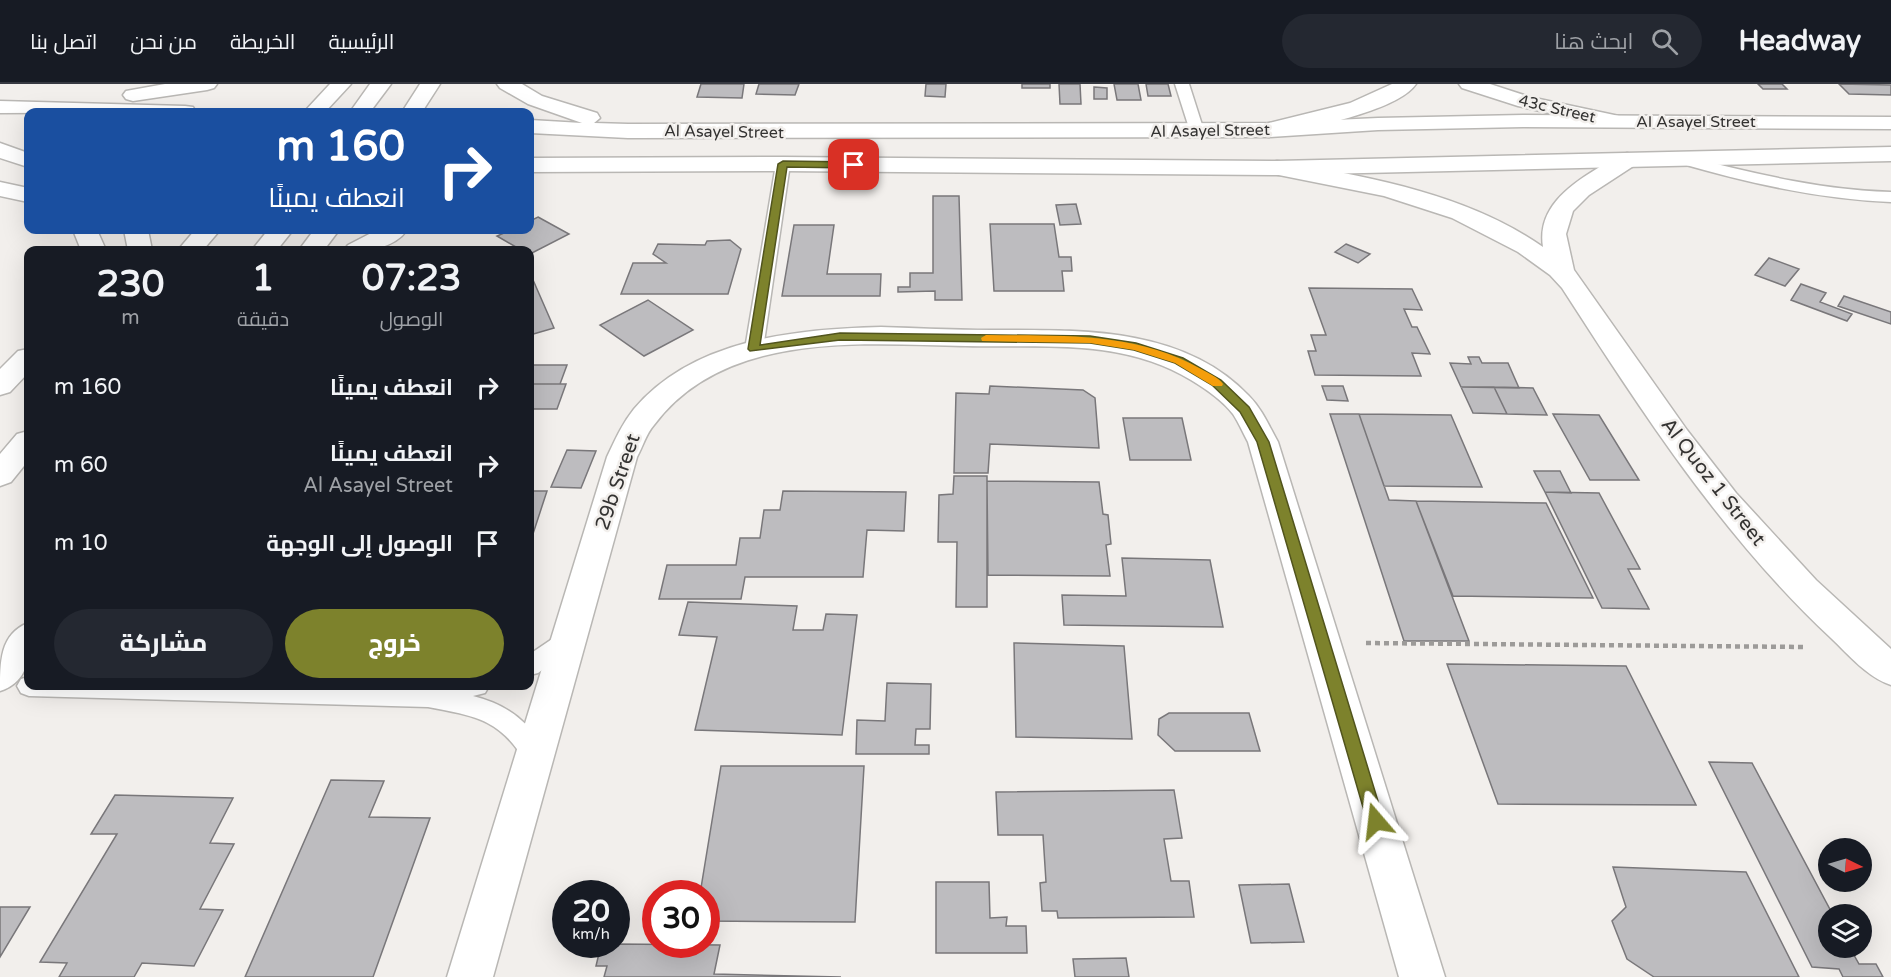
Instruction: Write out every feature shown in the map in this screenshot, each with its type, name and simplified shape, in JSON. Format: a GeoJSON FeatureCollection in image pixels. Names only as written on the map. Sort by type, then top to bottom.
{"type":"FeatureCollection","features":[{"type":"Feature","properties":{"kind":"main road"},"geometry":{"type":"LineString","coordinates":[[48,107],[207,84]]}},
{"type":"Feature","properties":{"kind":"main road"},"geometry":{"type":"LineString","coordinates":[[318,108],[341,84]]}},
{"type":"Feature","properties":{"kind":"main road"},"geometry":{"type":"LineString","coordinates":[[363,108],[381,84]]}},
{"type":"Feature","properties":{"kind":"main road"},"geometry":{"type":"LineString","coordinates":[[415,108],[430,84]]}},
{"type":"Feature","properties":{"kind":"main road"},"geometry":{"type":"LineString","coordinates":[[507,84],[535,100],[628,131]]}},
{"type":"Feature","properties":{"kind":"main road"},"geometry":{"type":"LineString","coordinates":[[1269,130],[1351,110],[1384,99],[1406,84]]}},
{"type":"Feature","properties":{"kind":"main road","name":"43c Street"},"geometry":{"type":"LineString","coordinates":[[1469,84],[1525,102],[1611,121]]}},
{"type":"Feature","properties":{"kind":"main road"},"geometry":{"type":"LineString","coordinates":[[0,107],[75,108]]}},
{"type":"Feature","properties":{"kind":"main road","name":"Al Asayel Street"},"geometry":{"type":"LineString","coordinates":[[534,127],[628,131],[1197,131],[1425,123],[1611,121],[1891,123]]}},
{"type":"Feature","properties":{"kind":"main road"},"geometry":{"type":"LineString","coordinates":[[0,148],[24,147]]}},
{"type":"Feature","properties":{"kind":"main road"},"geometry":{"type":"LineString","coordinates":[[0,148],[24,158]]}},
{"type":"Feature","properties":{"kind":"main road","name":"Al Asayel Street"},"geometry":{"type":"LineString","coordinates":[[534,165],[783,164],[1277,168],[1891,154]]}},
{"type":"Feature","properties":{"kind":"main road","name":"Al Quoz 1 Street"},"geometry":{"type":"LineString","coordinates":[[1561,271],[1554,234],[1557,216],[1568,200],[1627,160]]}},
{"type":"Feature","properties":{"kind":"main road"},"geometry":{"type":"LineString","coordinates":[[534,183],[611,165]]}},
{"type":"Feature","properties":{"kind":"main road","name":"Al Quoz 1 Street"},"geometry":{"type":"LineString","coordinates":[[1277,168],[1363,182],[1433,201],[1499,231],[1561,271],[1722,501],[1782,571],[1891,670]]}},
{"type":"Feature","properties":{"kind":"main road"},"geometry":{"type":"LineString","coordinates":[[0,189],[24,194]]}},
{"type":"Feature","properties":{"kind":"main road"},"geometry":{"type":"LineString","coordinates":[[194,246],[204,234]]}},
{"type":"Feature","properties":{"kind":"main road"},"geometry":{"type":"LineString","coordinates":[[267,246],[278,234]]}},
{"type":"Feature","properties":{"kind":"main road"},"geometry":{"type":"LineString","coordinates":[[314,246],[324,234]]}},
{"type":"Feature","properties":{"kind":"main road"},"geometry":{"type":"LineString","coordinates":[[365,246],[387,234]]}},
{"type":"Feature","properties":{"kind":"main road","name":"29b Street"},"geometry":{"type":"LineString","coordinates":[[470,977],[622,457],[636,428],[658,402],[686,380],[720,362],[754,349],[840,336],[1090,339],[1136,346],[1179,361],[1216,383],[1245,410],[1263,442],[1422,977]]}},
{"type":"Feature","properties":{"kind":"main road"},"geometry":{"type":"LineString","coordinates":[[0,386],[24,361]]}},
{"type":"Feature","properties":{"kind":"main road"},"geometry":{"type":"LineString","coordinates":[[0,475],[24,446]]}},
{"type":"Feature","properties":{"kind":"main road"},"geometry":{"type":"LineString","coordinates":[[0,676],[24,643]]}},
{"type":"Feature","properties":{"kind":"lane"},"geometry":{"type":"LineString","coordinates":[[1182,84],[1197,131]]}},
{"type":"Feature","properties":{"kind":"lane"},"geometry":{"type":"LineString","coordinates":[[1684,160],[1781,184],[1891,197]]}},
{"type":"Feature","properties":{"kind":"lane"},"geometry":{"type":"LineString","coordinates":[[754,349],[783,164]]}},
{"type":"Feature","properties":{"kind":"lane"},"geometry":{"type":"LineString","coordinates":[[534,663],[569,639]]}},
{"type":"Feature","properties":{"kind":"lane"},"geometry":{"type":"LineString","coordinates":[[0,685],[24,686]]}},
{"type":"Feature","properties":{"kind":"lane"},"geometry":{"type":"LineString","coordinates":[[174,690],[428,697],[491,711],[511,722],[525,737],[535,756]]}},
{"type":"Feature","properties":{"kind":"lane"},"geometry":{"type":"LineString","coordinates":[[428,697],[459,690]]}},
{"type":"Feature","properties":{"kind":"path"},"geometry":{"type":"LineString","coordinates":[[1323,643],[1863,647]]}},
{"type":"Feature","properties":{"kind":"building"},"geometry":{"type":"Polygon","coordinates":[[[701,84],[744,84],[742,98],[697,97],[701,84]]]}},
{"type":"Feature","properties":{"kind":"building"},"geometry":{"type":"Polygon","coordinates":[[[759,84],[799,84],[795,95],[756,94],[759,84]]]}},
{"type":"Feature","properties":{"kind":"building"},"geometry":{"type":"Polygon","coordinates":[[[926,84],[946,84],[945,97],[925,96],[926,84]]]}},
{"type":"Feature","properties":{"kind":"building"},"geometry":{"type":"Polygon","coordinates":[[[1022,84],[1050,84],[1050,88],[1022,88],[1022,84]]]}},
{"type":"Feature","properties":{"kind":"building"},"geometry":{"type":"Polygon","coordinates":[[[1059,84],[1080,84],[1081,104],[1060,104],[1059,84]]]}},
{"type":"Feature","properties":{"kind":"building"},"geometry":{"type":"Polygon","coordinates":[[[1114,84],[1138,84],[1141,100],[1117,100],[1114,84]]]}},
{"type":"Feature","properties":{"kind":"building"},"geometry":{"type":"Polygon","coordinates":[[[1146,84],[1168,84],[1171,96],[1148,96],[1146,84]]]}},
{"type":"Feature","properties":{"kind":"building"},"geometry":{"type":"Polygon","coordinates":[[[1758,84],[1782,84],[1787,89],[1763,89],[1758,84]]]}},
{"type":"Feature","properties":{"kind":"building"},"geometry":{"type":"Polygon","coordinates":[[[1839,84],[1891,85],[1891,95],[1849,94],[1839,84]]]}},
{"type":"Feature","properties":{"kind":"building"},"geometry":{"type":"Polygon","coordinates":[[[1094,87],[1107,88],[1107,99],[1094,99],[1094,87]]]}},
{"type":"Feature","properties":{"kind":"building"},"geometry":{"type":"Polygon","coordinates":[[[933,196],[959,196],[962,300],[935,300],[935,291],[898,292],[898,287],[910,287],[910,273],[933,273],[933,196]]]}},
{"type":"Feature","properties":{"kind":"building"},"geometry":{"type":"Polygon","coordinates":[[[1076,204],[1081,224],[1060,225],[1056,205],[1076,204]]]}},
{"type":"Feature","properties":{"kind":"building"},"geometry":{"type":"Polygon","coordinates":[[[538,217],[569,234],[534,252],[534,246],[514,246],[497,236],[534,234],[534,219],[538,217]]]}},
{"type":"Feature","properties":{"kind":"building"},"geometry":{"type":"Polygon","coordinates":[[[990,224],[1054,224],[1059,257],[1071,257],[1072,271],[1062,271],[1064,291],[994,291],[990,224]]]}},
{"type":"Feature","properties":{"kind":"building"},"geometry":{"type":"Polygon","coordinates":[[[794,225],[834,225],[827,274],[881,274],[880,296],[782,296],[794,225]]]}},
{"type":"Feature","properties":{"kind":"building"},"geometry":{"type":"Polygon","coordinates":[[[730,240],[741,249],[728,294],[621,294],[633,263],[666,263],[653,254],[658,244],[705,245],[707,241],[730,240]]]}},
{"type":"Feature","properties":{"kind":"building"},"geometry":{"type":"Polygon","coordinates":[[[1346,244],[1370,254],[1358,263],[1335,252],[1346,244]]]}},
{"type":"Feature","properties":{"kind":"building"},"geometry":{"type":"Polygon","coordinates":[[[1769,258],[1799,269],[1785,286],[1755,275],[1769,258]]]}},
{"type":"Feature","properties":{"kind":"building"},"geometry":{"type":"Polygon","coordinates":[[[534,282],[554,328],[534,334],[534,282]]]}},
{"type":"Feature","properties":{"kind":"building"},"geometry":{"type":"Polygon","coordinates":[[[1801,284],[1826,293],[1820,302],[1852,314],[1847,321],[1791,300],[1801,284]]]}},
{"type":"Feature","properties":{"kind":"building"},"geometry":{"type":"Polygon","coordinates":[[[1309,288],[1412,289],[1422,310],[1404,309],[1412,327],[1417,327],[1430,354],[1412,353],[1421,376],[1315,375],[1308,351],[1316,351],[1311,335],[1326,335],[1309,288]]]}},
{"type":"Feature","properties":{"kind":"building"},"geometry":{"type":"Polygon","coordinates":[[[1844,296],[1891,312],[1891,324],[1838,306],[1844,296]]]}},
{"type":"Feature","properties":{"kind":"building"},"geometry":{"type":"Polygon","coordinates":[[[648,300],[693,330],[644,356],[600,325],[648,300]]]}},
{"type":"Feature","properties":{"kind":"building"},"geometry":{"type":"Polygon","coordinates":[[[1468,357],[1479,357],[1482,363],[1508,363],[1519,388],[1461,387],[1450,363],[1471,364],[1468,357]]]}},
{"type":"Feature","properties":{"kind":"building"},"geometry":{"type":"Polygon","coordinates":[[[534,365],[567,365],[560,384],[534,384],[534,365]]]}},
{"type":"Feature","properties":{"kind":"building"},"geometry":{"type":"Polygon","coordinates":[[[534,384],[566,384],[557,409],[534,409],[534,384]]]}},
{"type":"Feature","properties":{"kind":"building"},"geometry":{"type":"Polygon","coordinates":[[[990,386],[1083,390],[1095,398],[1099,448],[990,444],[988,473],[954,473],[956,393],[989,394],[990,386]]]}},
{"type":"Feature","properties":{"kind":"building"},"geometry":{"type":"Polygon","coordinates":[[[1322,386],[1343,386],[1348,401],[1327,400],[1322,386]]]}},
{"type":"Feature","properties":{"kind":"building"},"geometry":{"type":"Polygon","coordinates":[[[1461,387],[1494,387],[1507,414],[1473,413],[1461,387]]]}},
{"type":"Feature","properties":{"kind":"building"},"geometry":{"type":"Polygon","coordinates":[[[1494,387],[1533,388],[1547,415],[1507,414],[1494,387]]]}},
{"type":"Feature","properties":{"kind":"building"},"geometry":{"type":"Polygon","coordinates":[[[1330,414],[1359,414],[1389,500],[1416,501],[1469,641],[1404,641],[1330,414]]]}},
{"type":"Feature","properties":{"kind":"building"},"geometry":{"type":"Polygon","coordinates":[[[1359,414],[1451,415],[1482,487],[1384,486],[1359,414]]]}},
{"type":"Feature","properties":{"kind":"building"},"geometry":{"type":"Polygon","coordinates":[[[1553,414],[1599,415],[1639,480],[1590,480],[1553,414]]]}},
{"type":"Feature","properties":{"kind":"building"},"geometry":{"type":"Polygon","coordinates":[[[1123,418],[1182,418],[1191,460],[1130,460],[1123,418]]]}},
{"type":"Feature","properties":{"kind":"building"},"geometry":{"type":"Polygon","coordinates":[[[567,450],[596,451],[581,488],[551,487],[567,450]]]}},
{"type":"Feature","properties":{"kind":"building"},"geometry":{"type":"Polygon","coordinates":[[[1534,471],[1560,471],[1571,493],[1545,492],[1534,471]]]}},
{"type":"Feature","properties":{"kind":"building"},"geometry":{"type":"Polygon","coordinates":[[[954,476],[987,476],[987,607],[956,607],[957,542],[938,542],[939,495],[953,494],[954,476]]]}},
{"type":"Feature","properties":{"kind":"building"},"geometry":{"type":"Polygon","coordinates":[[[987,481],[1099,482],[1103,514],[1108,515],[1111,544],[1106,545],[1110,576],[988,575],[987,481]]]}},
{"type":"Feature","properties":{"kind":"building"},"geometry":{"type":"Polygon","coordinates":[[[534,491],[547,491],[534,531],[534,491]]]}},
{"type":"Feature","properties":{"kind":"building"},"geometry":{"type":"Polygon","coordinates":[[[783,491],[906,492],[904,531],[867,530],[863,577],[745,577],[741,599],[659,599],[667,565],[736,565],[740,538],[760,538],[764,510],[780,510],[783,491]]]}},
{"type":"Feature","properties":{"kind":"building"},"geometry":{"type":"Polygon","coordinates":[[[1545,492],[1599,493],[1640,569],[1628,569],[1649,609],[1602,608],[1545,492]]]}},
{"type":"Feature","properties":{"kind":"building"},"geometry":{"type":"Polygon","coordinates":[[[1416,501],[1546,503],[1593,598],[1453,596],[1416,501]]]}},
{"type":"Feature","properties":{"kind":"building"},"geometry":{"type":"Polygon","coordinates":[[[1122,558],[1210,560],[1223,627],[1064,625],[1062,595],[1126,596],[1122,558]]]}},
{"type":"Feature","properties":{"kind":"building"},"geometry":{"type":"Polygon","coordinates":[[[688,602],[797,606],[793,630],[823,630],[826,614],[857,615],[842,735],[695,730],[717,637],[679,635],[688,602]]]}},
{"type":"Feature","properties":{"kind":"building"},"geometry":{"type":"Polygon","coordinates":[[[1014,643],[1124,646],[1132,739],[1016,737],[1014,643]]]}},
{"type":"Feature","properties":{"kind":"building"},"geometry":{"type":"Polygon","coordinates":[[[1447,664],[1626,666],[1696,805],[1498,804],[1447,664]]]}},
{"type":"Feature","properties":{"kind":"building"},"geometry":{"type":"Polygon","coordinates":[[[887,683],[931,684],[930,729],[916,729],[915,745],[929,745],[929,754],[856,754],[857,720],[885,721],[887,683]]]}},
{"type":"Feature","properties":{"kind":"building"},"geometry":{"type":"Polygon","coordinates":[[[1169,713],[1249,713],[1260,751],[1175,751],[1158,735],[1159,719],[1169,713]]]}},
{"type":"Feature","properties":{"kind":"building"},"geometry":{"type":"Polygon","coordinates":[[[1709,762],[1752,763],[1818,887],[1818,892],[1821,892],[1827,904],[1818,904],[1818,958],[1856,958],[1859,964],[1876,964],[1883,977],[1843,977],[1839,969],[1812,967],[1709,762]]]}},
{"type":"Feature","properties":{"kind":"building"},"geometry":{"type":"Polygon","coordinates":[[[721,766],[864,766],[855,922],[720,921],[720,880],[702,880],[721,766]]]}},
{"type":"Feature","properties":{"kind":"building"},"geometry":{"type":"Polygon","coordinates":[[[331,780],[384,781],[369,817],[430,818],[373,977],[245,977],[331,780]]]}},
{"type":"Feature","properties":{"kind":"building"},"geometry":{"type":"Polygon","coordinates":[[[1174,790],[1182,838],[1164,839],[1171,881],[1189,881],[1194,917],[1058,918],[1057,911],[1042,911],[1040,883],[1046,882],[1043,835],[998,835],[996,792],[1174,790]]]}},
{"type":"Feature","properties":{"kind":"building"},"geometry":{"type":"Polygon","coordinates":[[[115,795],[233,798],[210,843],[234,844],[200,909],[223,910],[194,966],[142,963],[134,977],[59,977],[67,963],[40,962],[117,834],[91,834],[115,795]]]}},
{"type":"Feature","properties":{"kind":"building"},"geometry":{"type":"Polygon","coordinates":[[[1613,867],[1746,872],[1799,977],[1654,977],[1627,959],[1612,921],[1626,907],[1613,867]]]}},
{"type":"Feature","properties":{"kind":"building"},"geometry":{"type":"Polygon","coordinates":[[[936,882],[989,882],[990,918],[1007,917],[1006,926],[1026,926],[1027,953],[936,953],[936,882]]]}},
{"type":"Feature","properties":{"kind":"building"},"geometry":{"type":"Polygon","coordinates":[[[1289,884],[1304,942],[1251,943],[1239,885],[1289,884]]]}},
{"type":"Feature","properties":{"kind":"building"},"geometry":{"type":"Polygon","coordinates":[[[0,907],[30,907],[0,957],[0,907]]]}},
{"type":"Feature","properties":{"kind":"building"},"geometry":{"type":"Polygon","coordinates":[[[630,944],[642,944],[642,958],[717,958],[714,974],[841,977],[604,977],[607,966],[596,966],[598,958],[630,958],[630,944]]]}},
{"type":"Feature","properties":{"kind":"building"},"geometry":{"type":"Polygon","coordinates":[[[1126,958],[1129,977],[1075,977],[1073,959],[1126,958]]]}},
{"type":"Feature","properties":{"kind":"slow traffic"},"geometry":{"type":"LineString","coordinates":[[986,338],[1090,339],[1136,346],[1179,361],[1217,384]]}},
{"type":"Feature","properties":{"kind":"route"},"geometry":{"type":"LineString","coordinates":[[854,165],[783,164],[754,349],[840,336],[1090,339],[1136,346],[1179,361],[1216,383],[1245,410],[1263,442],[1376,821]]}}]}
